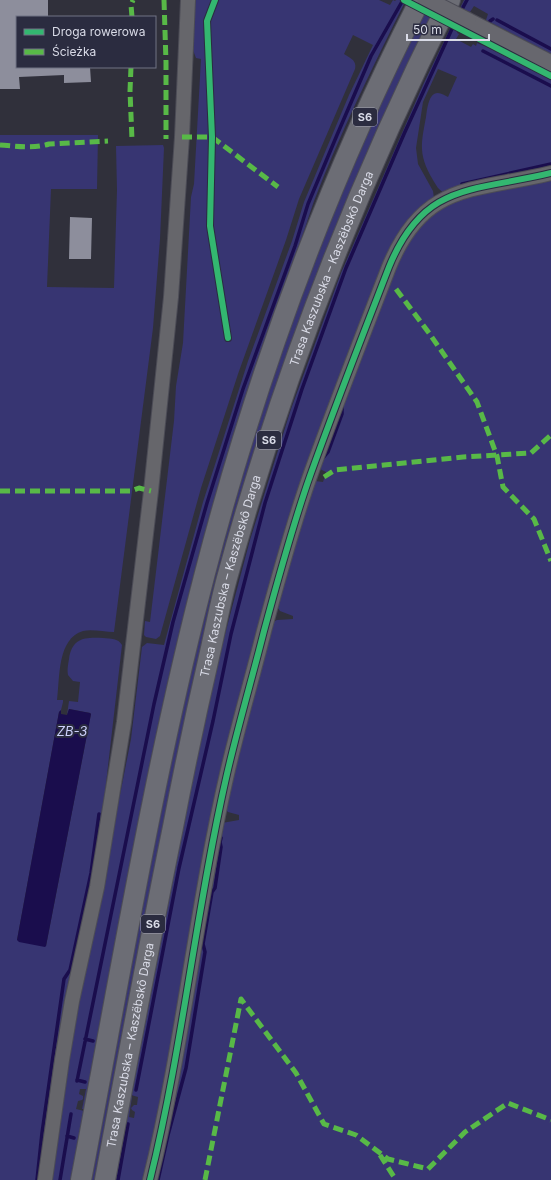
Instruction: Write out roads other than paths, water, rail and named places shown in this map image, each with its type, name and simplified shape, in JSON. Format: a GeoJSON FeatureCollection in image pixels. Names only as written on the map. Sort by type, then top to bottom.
{"type":"FeatureCollection","features":[{"type":"Feature","properties":{"kind":"highway","name":"Trasa Kaszubska – Kaszëbskô Darga"},"geometry":{"type":"LineString","coordinates":[[81,1180],[154,797],[171,716],[204,575],[219,520],[258,394],[304,264],[353,142],[420,0]]}},
{"type":"Feature","properties":{"kind":"highway","name":"Trasa Kaszubska – Kaszëbskô Darga"},"geometry":{"type":"LineString","coordinates":[[105,1180],[146,960],[185,767],[227,581],[242,526],[282,400],[331,266],[378,153],[450,0]]}},
{"type":"Feature","properties":{"kind":"main road"},"geometry":{"type":"LineString","coordinates":[[426,0],[551,64]]}},
{"type":"Feature","properties":{"kind":"street"},"geometry":{"type":"LineString","coordinates":[[45,1180],[63,1055],[78,972],[97,887],[124,722],[151,491],[171,297],[182,137],[188,0]]}},
{"type":"Feature","properties":{"kind":"street"},"geometry":{"type":"LineString","coordinates":[[150,1180],[173,1079],[212,842],[239,726],[280,572],[308,482],[390,263],[411,226],[422,214],[439,202],[450,196],[469,190],[551,173]]}},
{"type":"Feature","properties":{"kind":"water","name":"ZB-3"},"geometry":{"type":"Polygon","coordinates":[[[69,709],[91,714],[45,947],[19,942],[17,940],[59,712],[61,710],[61,714],[67,715],[69,709]]]}},
{"type":"Feature","properties":{"kind":"waterway"},"geometry":{"type":"LineString","coordinates":[[77,1081],[154,704],[173,622],[207,503],[243,389],[295,246],[308,204],[371,56],[403,0]]}},
{"type":"Feature","properties":{"kind":"waterway"},"geometry":{"type":"LineString","coordinates":[[460,13],[467,0]]}},
{"type":"Feature","properties":{"kind":"waterway"},"geometry":{"type":"LineString","coordinates":[[489,24],[493,19]]}},
{"type":"Feature","properties":{"kind":"waterway"},"geometry":{"type":"LineString","coordinates":[[136,1090],[179,868],[213,721],[231,634],[265,503],[302,389],[346,268],[404,134],[456,20]]}},
{"type":"Feature","properties":{"kind":"waterway"},"geometry":{"type":"LineString","coordinates":[[497,20],[551,49]]}},
{"type":"Feature","properties":{"kind":"waterway"},"geometry":{"type":"LineString","coordinates":[[483,51],[551,86]]}},
{"type":"Feature","properties":{"kind":"waterway"},"geometry":{"type":"LineString","coordinates":[[462,184],[551,164]]}},
{"type":"Feature","properties":{"kind":"waterway"},"geometry":{"type":"LineString","coordinates":[[323,458],[328,452],[342,414],[342,407]]}},
{"type":"Feature","properties":{"kind":"waterway"},"geometry":{"type":"LineString","coordinates":[[37,1180],[42,1133],[64,979],[70,970],[91,873],[99,814]]}},
{"type":"Feature","properties":{"kind":"waterway"},"geometry":{"type":"LineString","coordinates":[[158,1180],[168,1135],[186,1068],[205,952],[203,944],[212,892],[215,888],[221,838]]}},
{"type":"Feature","properties":{"kind":"waterway"},"geometry":{"type":"LineString","coordinates":[[85,1039],[93,1041]]}},
{"type":"Feature","properties":{"kind":"waterway"},"geometry":{"type":"LineString","coordinates":[[77,1080],[85,1082]]}},
{"type":"Feature","properties":{"kind":"waterway"},"geometry":{"type":"LineString","coordinates":[[60,1180],[71,1114]]}},
{"type":"Feature","properties":{"kind":"waterway"},"geometry":{"type":"LineString","coordinates":[[118,1180],[128,1124]]}},
{"type":"Feature","properties":{"kind":"waterway"},"geometry":{"type":"LineString","coordinates":[[67,1136],[74,1138]]}}]}
